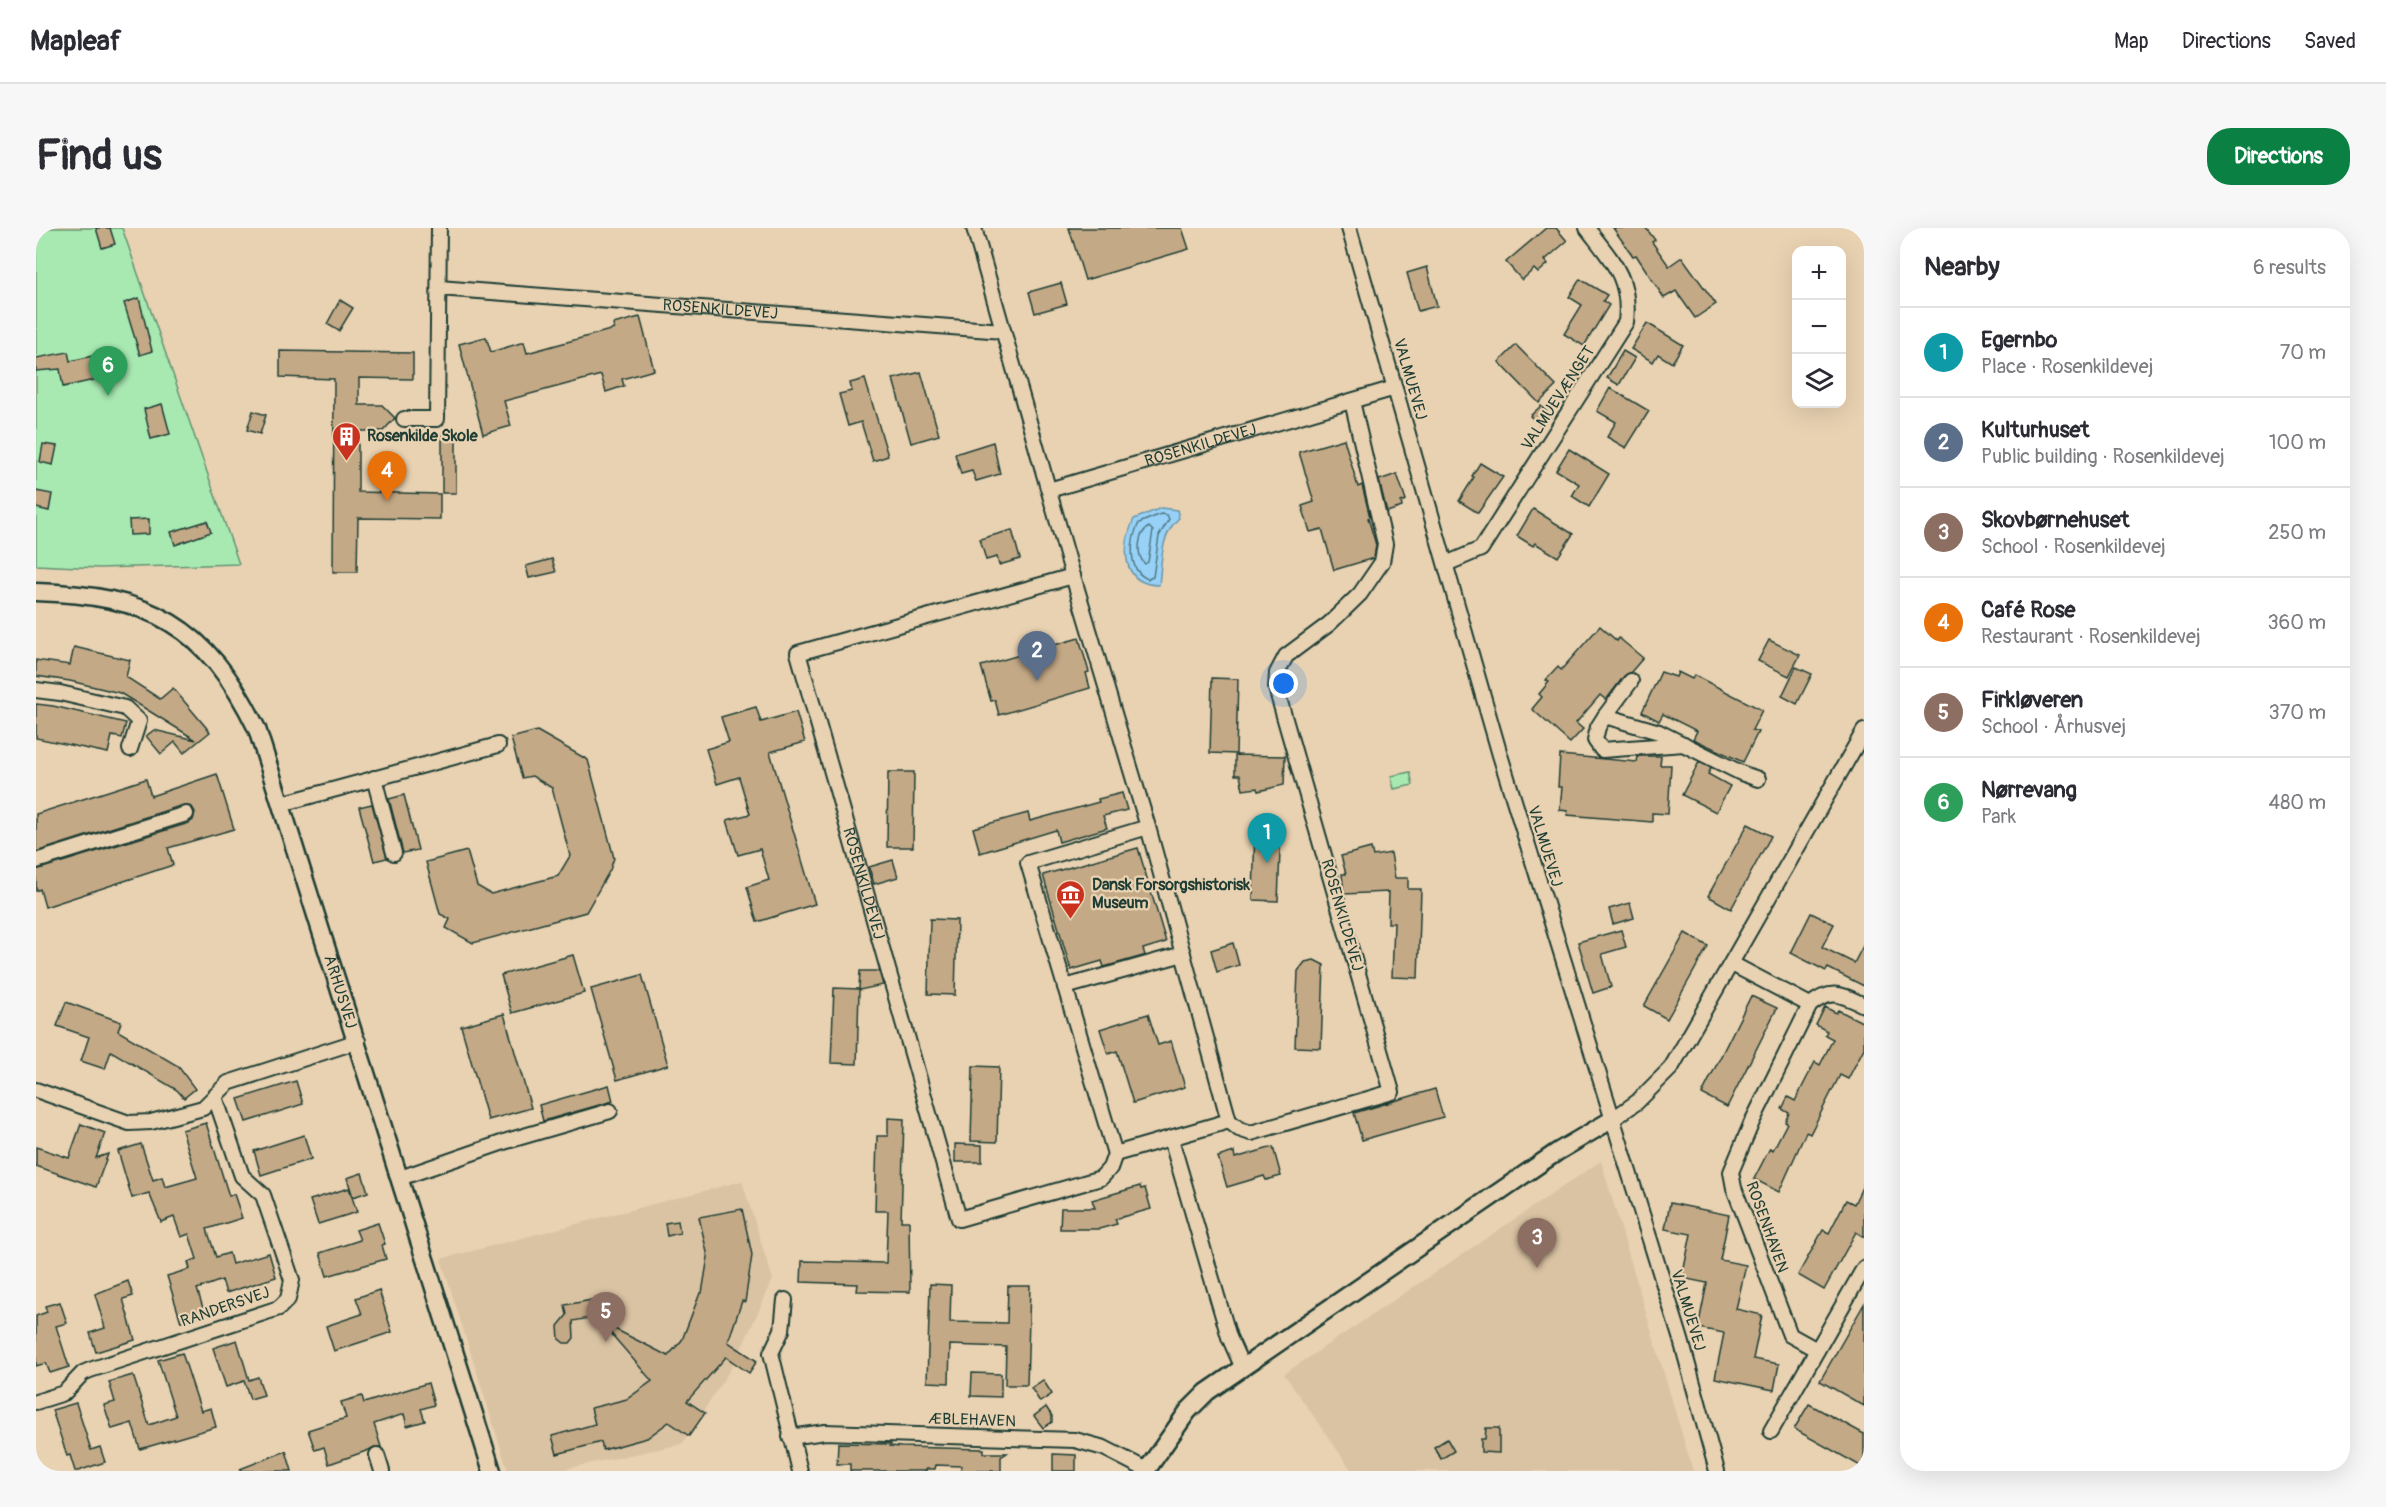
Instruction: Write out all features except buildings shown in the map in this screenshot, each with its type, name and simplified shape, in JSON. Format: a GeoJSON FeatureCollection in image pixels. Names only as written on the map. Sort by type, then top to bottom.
{"type":"FeatureCollection","features":[{"type":"Feature","properties":{"kind":"street"},"geometry":{"type":"LineString","coordinates":[[404,419],[437,419],[439,228]]}},
{"type":"Feature","properties":{"kind":"street"},"geometry":{"type":"LineString","coordinates":[[974,228],[1073,576],[1148,827],[1229,1121],[1115,1154],[1028,863],[1148,827]]}},
{"type":"Feature","properties":{"kind":"street","name":"VALMUEVEJ"},"geometry":{"type":"LineString","coordinates":[[1349,228],[1500,755],[1681,1340],[1717,1471]]}},
{"type":"Feature","properties":{"kind":"street","name":"VALMUEVÆNGET"},"geometry":{"type":"LineString","coordinates":[[1446,564],[1481,549],[1626,322],[1629,301],[1620,272],[1587,228]]}},
{"type":"Feature","properties":{"kind":"street","name":"ROSENKILDEVEJ"},"geometry":{"type":"LineString","coordinates":[[439,288],[1003,331]]}},
{"type":"Feature","properties":{"kind":"street","name":"ROSENKILDEVEJ"},"geometry":{"type":"LineString","coordinates":[[1049,490],[1395,388]]}},
{"type":"Feature","properties":{"kind":"street","name":"ROSENKILDEVEJ"},"geometry":{"type":"LineString","coordinates":[[1229,1121],[1239,1129],[1251,1133],[1392,1092],[1276,688],[1277,673],[1286,656],[1329,624],[1360,594],[1382,562],[1384,544],[1352,401]]}},
{"type":"Feature","properties":{"kind":"street","name":"ROSENKILDEVEJ"},"geometry":{"type":"LineString","coordinates":[[1073,576],[798,653],[959,1220],[1101,1178],[1110,1168],[1115,1154]]}},
{"type":"Feature","properties":{"kind":"street","name":"ÅRHUSVEJ"},"geometry":{"type":"LineString","coordinates":[[36,592],[78,593],[117,600],[154,612],[188,634],[219,664],[241,694],[258,729],[492,1471]]}},
{"type":"Feature","properties":{"kind":"street"},"geometry":{"type":"LineString","coordinates":[[1631,681],[1598,727],[1595,740],[1602,750],[1685,744]]}},
{"type":"Feature","properties":{"kind":"street"},"geometry":{"type":"LineString","coordinates":[[36,690],[60,693],[125,708],[139,721],[130,749]]}},
{"type":"Feature","properties":{"kind":"street"},"geometry":{"type":"LineString","coordinates":[[1605,716],[1659,732],[1741,773],[1758,779]]}},
{"type":"Feature","properties":{"kind":"street"},"geometry":{"type":"LineString","coordinates":[[1147,1470],[1188,1411],[1207,1392],[1557,1152],[1613,1119],[1637,1102],[1671,1068],[1864,731]]}},
{"type":"Feature","properties":{"kind":"street"},"geometry":{"type":"LineString","coordinates":[[281,804],[498,745]]}},
{"type":"Feature","properties":{"kind":"street"},"geometry":{"type":"LineString","coordinates":[[374,778],[394,853]]}},
{"type":"Feature","properties":{"kind":"street"},"geometry":{"type":"LineString","coordinates":[[36,861],[186,814]]}},
{"type":"Feature","properties":{"kind":"street"},"geometry":{"type":"LineString","coordinates":[[1065,987],[1183,954]]}},
{"type":"Feature","properties":{"kind":"street"},"geometry":{"type":"LineString","coordinates":[[1732,964],[1810,1005],[1825,994],[1842,994],[1864,1005]]}},
{"type":"Feature","properties":{"kind":"street","name":"ROSENHAVEN"},"geometry":{"type":"LineString","coordinates":[[1810,1005],[1752,1122],[1731,1172],[1734,1188],[1790,1335],[1817,1350]]}},
{"type":"Feature","properties":{"kind":"street"},"geometry":{"type":"LineString","coordinates":[[36,1090],[129,1122],[151,1122],[203,1108],[228,1083],[358,1041]]}},
{"type":"Feature","properties":{"kind":"street","name":"RANDERSVEJ"},"geometry":{"type":"LineString","coordinates":[[36,1402],[64,1393],[83,1373],[90,1370],[279,1308],[288,1299],[292,1280],[263,1195],[242,1176],[215,1097]]}},
{"type":"Feature","properties":{"kind":"street"},"geometry":{"type":"LineString","coordinates":[[400,1178],[507,1141],[610,1111]]}},
{"type":"Feature","properties":{"kind":"street"},"geometry":{"type":"LineString","coordinates":[[1172,1139],[1229,1336],[1242,1366]]}},
{"type":"Feature","properties":{"kind":"street"},"geometry":{"type":"LineString","coordinates":[[1771,1431],[1864,1268]]}},
{"type":"Feature","properties":{"kind":"street"},"geometry":{"type":"LineString","coordinates":[[786,1300],[782,1330],[771,1353],[800,1471]]}},
{"type":"Feature","properties":{"kind":"street","name":"ÆBLEHAVEN"},"geometry":{"type":"LineString","coordinates":[[790,1437],[825,1432],[1075,1440],[1104,1448],[1147,1470]]}},
{"type":"Feature","properties":{"kind":"street"},"geometry":{"type":"LineString","coordinates":[[377,1455],[382,1471]]}},
{"type":"Feature","properties":{"kind":"shaded area"},"geometry":{"type":"Polygon","coordinates":[[[1601,1161],[1693,1471],[1352,1471],[1284,1374],[1601,1161]]]}},
{"type":"Feature","properties":{"kind":"shaded area"},"geometry":{"type":"Polygon","coordinates":[[[742,1181],[773,1280],[735,1362],[682,1444],[555,1471],[508,1471],[441,1259],[742,1181]]]}},
{"type":"Feature","properties":{"kind":"green space"},"geometry":{"type":"Polygon","coordinates":[[[36,228],[122,228],[239,564],[99,568],[36,565],[36,228]]]}},
{"type":"Feature","properties":{"kind":"green space"},"geometry":{"type":"Polygon","coordinates":[[[1410,772],[1413,785],[1394,789],[1391,776],[1410,772]]]}},
{"type":"Feature","properties":{"kind":"water"},"geometry":{"type":"Polygon","coordinates":[[[1161,508],[1177,510],[1179,518],[1165,540],[1159,585],[1146,583],[1137,578],[1127,562],[1126,551],[1134,519],[1161,508]]]}},
{"type":"Feature","properties":{"kind":"place","name":"Nørrevang"},"geometry":{"type":"Point","coordinates":[108,396]}},
{"type":"Feature","properties":{"kind":"place","name":"Rosenkilde Skole"},"geometry":{"type":"Point","coordinates":[346,462]}},
{"type":"Feature","properties":{"kind":"place","name":"Café Rose"},"geometry":{"type":"Point","coordinates":[387,501]}},
{"type":"Feature","properties":{"kind":"place","name":"Kulturhuset"},"geometry":{"type":"Point","coordinates":[1037,681]}},
{"type":"Feature","properties":{"kind":"place","name":"Egernbo"},"geometry":{"type":"Point","coordinates":[1267,863]}},
{"type":"Feature","properties":{"kind":"place","name":"Dansk Forsorgshistorisk Museum"},"geometry":{"type":"Point","coordinates":[1071,920]}},
{"type":"Feature","properties":{"kind":"place","name":"Skovbørnehuset"},"geometry":{"type":"Point","coordinates":[1537,1268]}},
{"type":"Feature","properties":{"kind":"place","name":"Firkløveren"},"geometry":{"type":"Point","coordinates":[606,1342]}}]}
